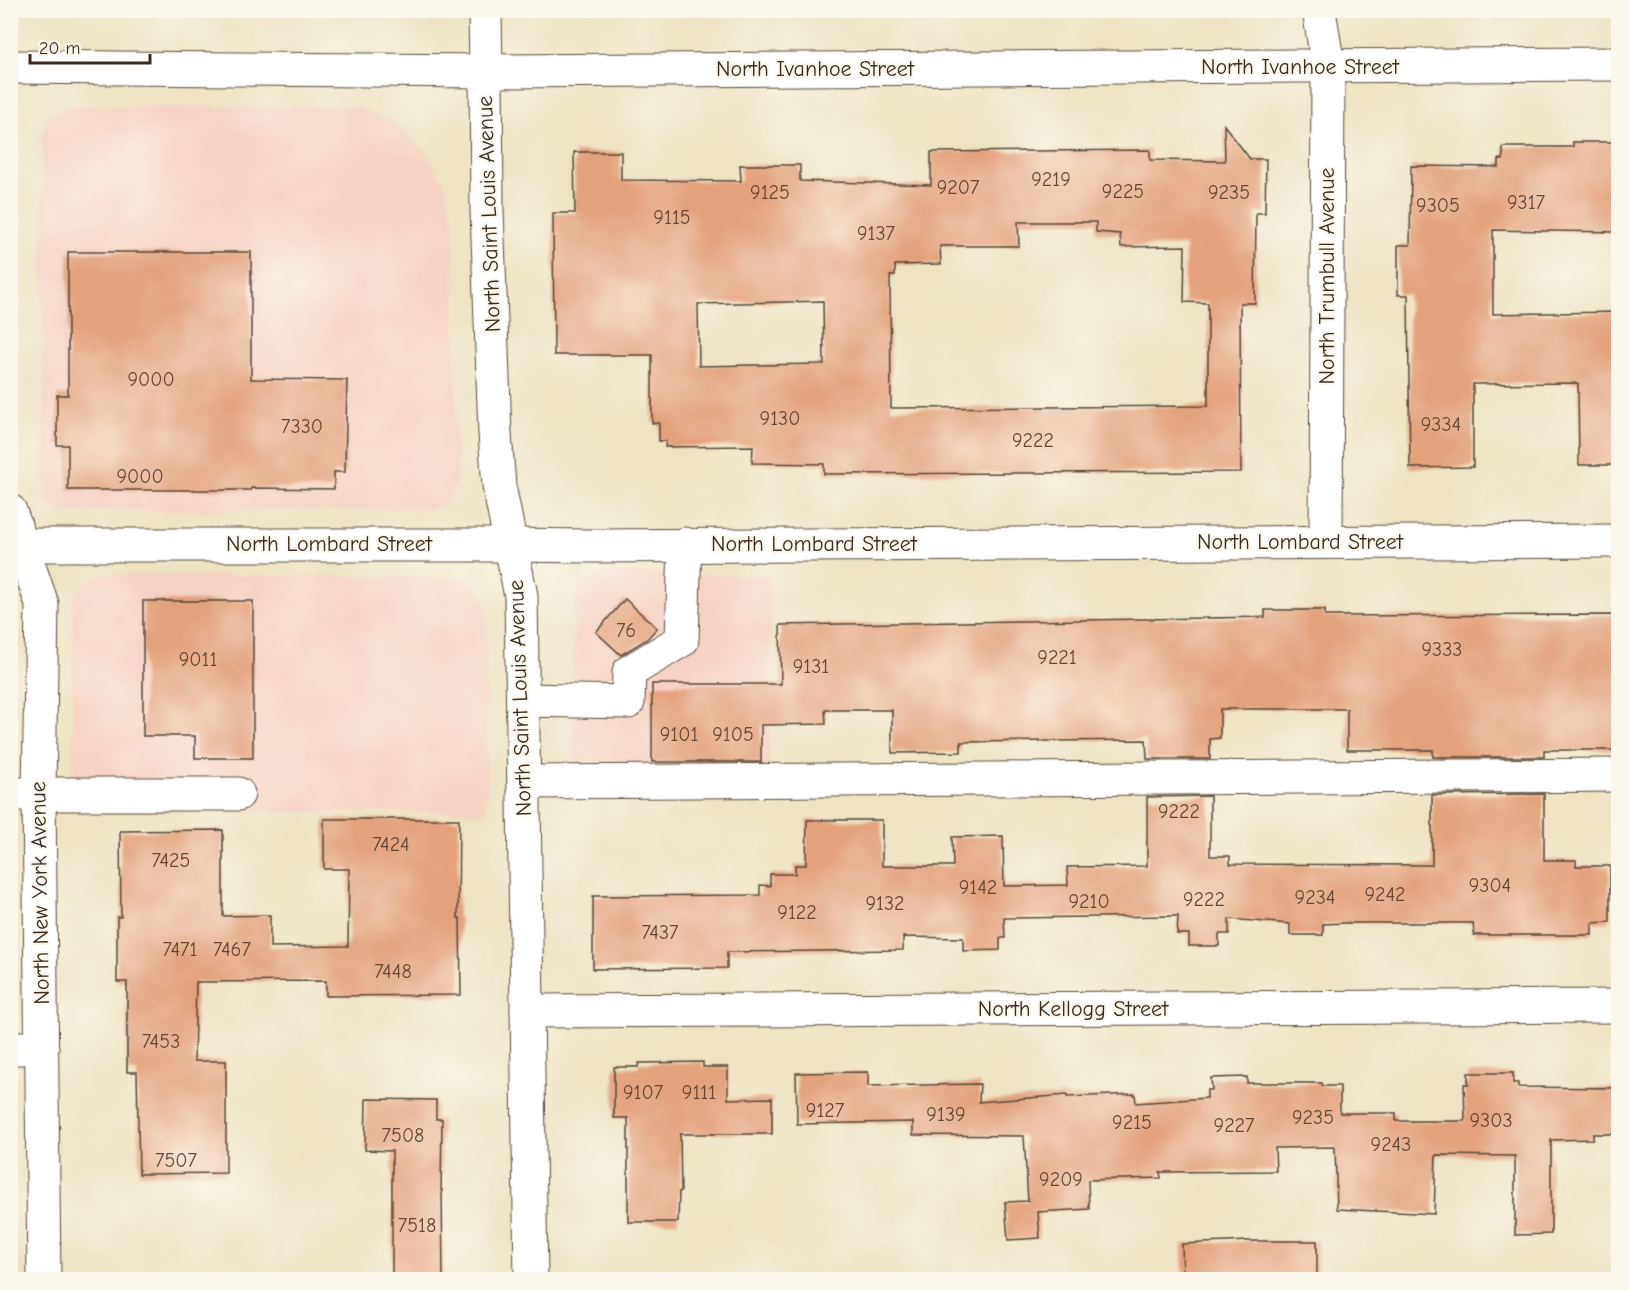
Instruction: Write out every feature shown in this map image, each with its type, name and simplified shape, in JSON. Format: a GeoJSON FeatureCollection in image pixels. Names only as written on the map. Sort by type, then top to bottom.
{"type":"FeatureCollection","features":[{"type":"Feature","properties":{"kind":"street","name":"North Saint Louis Avenue"},"geometry":{"type":"LineString","coordinates":[[485,10],[495,434],[499,486],[521,596],[531,1280]]}},
{"type":"Feature","properties":{"kind":"street","name":"North Trumbull Avenue"},"geometry":{"type":"LineString","coordinates":[[1319,10],[1328,66],[1326,542]]}},
{"type":"Feature","properties":{"kind":"street","name":"North Ivanhoe Street"},"geometry":{"type":"LineString","coordinates":[[10,67],[486,70],[1618,64]]}},
{"type":"Feature","properties":{"kind":"street","name":"North New York Avenue"},"geometry":{"type":"LineString","coordinates":[[10,511],[16,545],[42,604],[25,794],[26,1048],[44,1280]]}},
{"type":"Feature","properties":{"kind":"street","name":"North Lombard Street"},"geometry":{"type":"LineString","coordinates":[[16,545],[1618,540]]}},
{"type":"Feature","properties":{"kind":"street"},"geometry":{"type":"LineString","coordinates":[[523,700],[628,702],[629,672],[682,640],[685,544]]}},
{"type":"Feature","properties":{"kind":"street"},"geometry":{"type":"LineString","coordinates":[[525,782],[1618,776]]}},
{"type":"Feature","properties":{"kind":"street"},"geometry":{"type":"LineString","coordinates":[[25,794],[238,794]]}},
{"type":"Feature","properties":{"kind":"street","name":"North Kellogg Street"},"geometry":{"type":"LineString","coordinates":[[527,1011],[1618,1006]]}},
{"type":"Feature","properties":{"kind":"shaded area"},"geometry":{"type":"Polygon","coordinates":[[[69,106],[358,107],[394,123],[424,149],[444,182],[454,221],[457,482],[454,491],[443,505],[425,510],[63,511],[50,505],[44,492],[42,135],[51,116],[69,106]]]}},
{"type":"Feature","properties":{"kind":"shaded area"},"geometry":{"type":"Polygon","coordinates":[[[604,572],[771,576],[770,770],[573,771],[573,604],[576,593],[583,583],[604,572]]]}},
{"type":"Feature","properties":{"kind":"shaded area"},"geometry":{"type":"Polygon","coordinates":[[[99,574],[463,577],[474,585],[483,597],[487,610],[487,812],[72,811],[73,600],[83,584],[99,574]]]}},
{"type":"Feature","properties":{"kind":"building"},"geometry":{"type":"Polygon","coordinates":[[[1224,125],[1250,159],[1266,159],[1265,213],[1256,213],[1255,303],[1240,303],[1241,472],[824,474],[824,464],[752,463],[753,446],[665,447],[666,441],[659,441],[659,423],[652,423],[652,355],[554,355],[553,213],[575,213],[574,152],[621,152],[621,180],[741,181],[740,165],[800,165],[800,181],[931,185],[931,152],[1150,150],[1150,160],[1225,161],[1224,125]],[[1018,222],[1019,246],[940,246],[941,264],[895,265],[895,276],[890,276],[891,408],[1208,406],[1208,303],[1184,302],[1185,246],[1121,247],[1120,234],[1096,232],[1096,222],[1018,222]],[[823,301],[698,304],[699,366],[824,364],[823,301]]]}},
{"type":"Feature","properties":{"kind":"building"},"geometry":{"type":"Polygon","coordinates":[[[1573,142],[1618,142],[1618,232],[1493,230],[1493,314],[1618,312],[1618,465],[1579,465],[1578,383],[1473,384],[1473,467],[1410,468],[1408,295],[1398,295],[1398,245],[1410,245],[1411,166],[1499,167],[1499,159],[1503,160],[1503,147],[1573,147],[1573,142]]]}},
{"type":"Feature","properties":{"kind":"building"},"geometry":{"type":"Polygon","coordinates":[[[68,252],[251,252],[251,379],[347,380],[345,472],[334,472],[334,489],[68,490],[68,445],[57,445],[57,395],[68,395],[68,252]]]}},
{"type":"Feature","properties":{"kind":"building"},"geometry":{"type":"Polygon","coordinates":[[[625,599],[657,628],[647,639],[621,655],[596,632],[625,599]]]}},
{"type":"Feature","properties":{"kind":"building"},"geometry":{"type":"Polygon","coordinates":[[[143,601],[253,601],[253,758],[195,758],[195,736],[143,736],[143,601]]]}},
{"type":"Feature","properties":{"kind":"building"},"geometry":{"type":"Polygon","coordinates":[[[1265,610],[1325,610],[1325,616],[1618,615],[1618,750],[1544,750],[1544,757],[1433,757],[1433,750],[1347,750],[1347,709],[1220,709],[1220,738],[1210,739],[1210,759],[1147,759],[1146,740],[961,742],[961,752],[892,753],[892,710],[825,710],[826,724],[761,725],[761,762],[652,762],[652,684],[781,684],[780,625],[1265,617],[1265,610]]]}},
{"type":"Feature","properties":{"kind":"building"},"geometry":{"type":"Polygon","coordinates":[[[1544,794],[1544,860],[1576,860],[1576,866],[1610,866],[1610,922],[1592,923],[1592,935],[1474,935],[1473,923],[1345,923],[1323,924],[1323,935],[1290,935],[1290,924],[1229,919],[1229,934],[1219,934],[1219,946],[1189,946],[1189,934],[1177,934],[1178,916],[1004,918],[1005,938],[1000,938],[1000,950],[963,951],[963,938],[903,937],[903,950],[727,952],[727,968],[593,969],[593,896],[760,895],[760,885],[770,886],[770,874],[795,874],[795,865],[806,865],[807,820],[882,820],[882,866],[953,866],[952,837],[1003,836],[1004,886],[1068,885],[1067,867],[1147,866],[1147,797],[1210,796],[1210,856],[1230,856],[1230,864],[1432,865],[1432,795],[1544,794]]]}},
{"type":"Feature","properties":{"kind":"building"},"geometry":{"type":"Polygon","coordinates":[[[324,819],[459,819],[458,918],[460,918],[461,995],[326,996],[326,981],[196,982],[194,1061],[226,1061],[226,1173],[139,1174],[137,1072],[127,1072],[127,982],[117,982],[117,917],[121,917],[120,831],[223,830],[223,916],[270,915],[270,947],[348,946],[349,869],[324,869],[324,819]]]}},
{"type":"Feature","properties":{"kind":"building"},"geometry":{"type":"Polygon","coordinates":[[[703,1062],[703,1067],[728,1067],[728,1099],[772,1098],[772,1134],[680,1134],[681,1191],[679,1192],[678,1222],[628,1222],[628,1118],[614,1118],[614,1067],[638,1067],[639,1063],[703,1062]]]}},
{"type":"Feature","properties":{"kind":"building"},"geometry":{"type":"Polygon","coordinates":[[[868,1072],[868,1086],[980,1084],[979,1102],[1067,1095],[1067,1097],[1135,1094],[1136,1103],[1207,1098],[1207,1090],[1212,1090],[1211,1078],[1247,1077],[1247,1083],[1322,1083],[1322,1086],[1340,1086],[1340,1113],[1396,1113],[1396,1121],[1465,1121],[1464,1084],[1468,1084],[1468,1073],[1513,1073],[1513,1083],[1518,1083],[1518,1087],[1618,1088],[1618,1134],[1593,1134],[1593,1139],[1551,1140],[1551,1234],[1515,1235],[1515,1156],[1436,1155],[1434,1214],[1337,1209],[1335,1147],[1275,1148],[1276,1171],[1160,1172],[1161,1178],[1088,1180],[1089,1209],[1038,1212],[1040,1238],[1008,1240],[1005,1202],[1028,1201],[1024,1136],[913,1135],[913,1122],[797,1124],[796,1073],[868,1072]]]}},
{"type":"Feature","properties":{"kind":"building"},"geometry":{"type":"Polygon","coordinates":[[[366,1099],[436,1100],[436,1119],[442,1119],[443,1280],[392,1280],[392,1151],[365,1150],[366,1099]]]}},
{"type":"Feature","properties":{"kind":"building"},"geometry":{"type":"Polygon","coordinates":[[[1317,1241],[1317,1280],[1183,1280],[1182,1244],[1317,1241]]]}}]}
